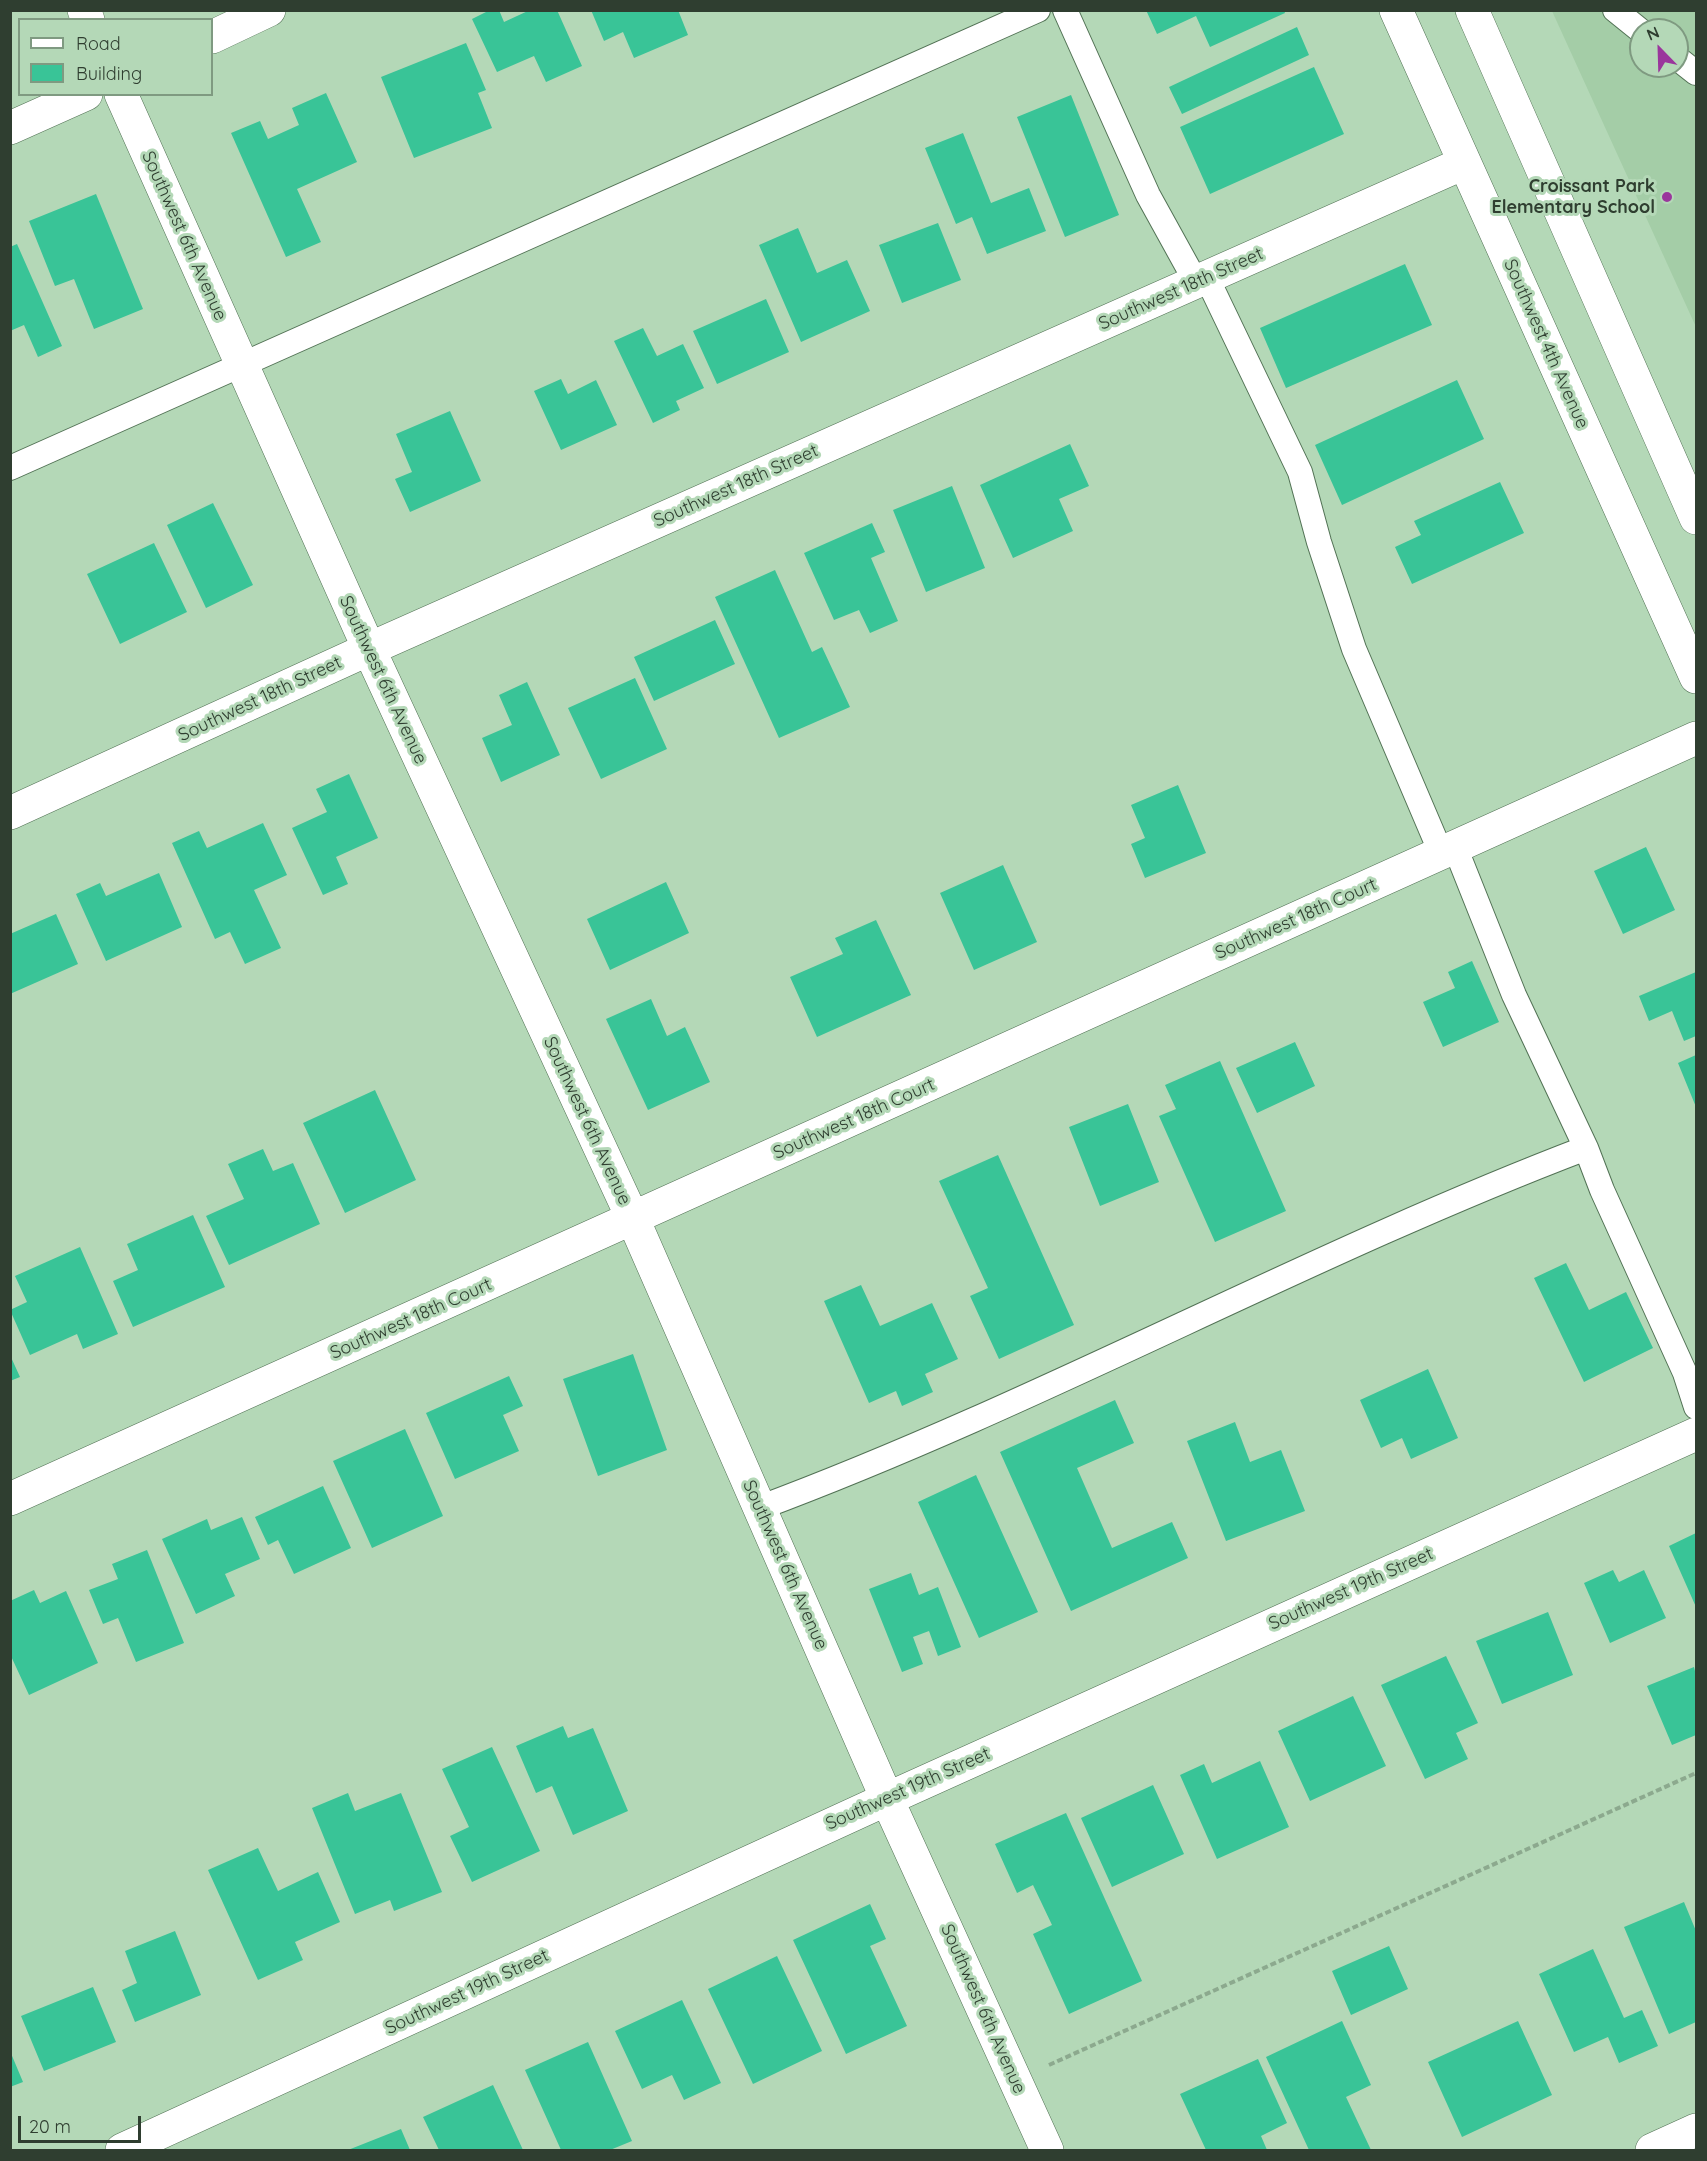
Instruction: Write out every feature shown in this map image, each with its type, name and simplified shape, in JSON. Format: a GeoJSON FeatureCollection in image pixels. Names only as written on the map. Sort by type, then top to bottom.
{"type":"FeatureCollection","features":[{"type":"Feature","properties":{"kind":"street"},"geometry":{"type":"LineString","coordinates":[[213,37],[269,10]]}},
{"type":"Feature","properties":{"kind":"street","name":"Southwest 4th Avenue"},"geometry":{"type":"LineString","coordinates":[[1396,10],[1696,677]]}},
{"type":"Feature","properties":{"kind":"street"},"geometry":{"type":"LineString","coordinates":[[1472,10],[1696,518]]}},
{"type":"Feature","properties":{"kind":"street"},"geometry":{"type":"LineString","coordinates":[[10,128],[82,96]]}},
{"type":"Feature","properties":{"kind":"street","name":"Southwest 6th Avenue"},"geometry":{"type":"LineString","coordinates":[[122,96],[369,650],[633,1219],[887,1798],[1047,2151]]}},
{"type":"Feature","properties":{"kind":"street","name":"Southwest 18th Street"},"geometry":{"type":"LineString","coordinates":[[10,813],[369,650],[1464,163]]}},
{"type":"Feature","properties":{"kind":"street","name":"Southwest 18th Court"},"geometry":{"type":"LineString","coordinates":[[10,1500],[1696,738]]}},
{"type":"Feature","properties":{"kind":"street","name":"Southwest 19th Street"},"geometry":{"type":"LineString","coordinates":[[122,2151],[887,1798],[1696,1434]]}},
{"type":"Feature","properties":{"kind":"street"},"geometry":{"type":"LineString","coordinates":[[1652,2151],[1696,2130]]}},
{"type":"Feature","properties":{"kind":"lane"},"geometry":{"type":"LineString","coordinates":[[10,468],[1038,10]]}},
{"type":"Feature","properties":{"kind":"lane"},"geometry":{"type":"LineString","coordinates":[[1065,10],[1148,195],[1201,280],[1300,472],[1319,542],[1354,650],[1586,1148],[1602,1190],[1685,1373],[1696,1407]]}},
{"type":"Feature","properties":{"kind":"lane"},"geometry":{"type":"LineString","coordinates":[[1615,10],[1629,21]]}},
{"type":"Feature","properties":{"kind":"lane"},"geometry":{"type":"LineString","coordinates":[[759,1508],[895,1454],[1065,1379],[1397,1225],[1586,1148]]}},
{"type":"Feature","properties":{"kind":"path"},"geometry":{"type":"LineString","coordinates":[[1015,2081],[1696,1773]]}},
{"type":"Feature","properties":{"kind":"shaded area","name":"Croissant Park Elementary School"},"geometry":{"type":"Polygon","coordinates":[[[1552,11],[1696,11],[1696,327],[1552,11]]]}},
{"type":"Feature","properties":{"kind":"building"},"geometry":{"type":"Polygon","coordinates":[[[490,10],[499,10],[504,22],[530,10],[557,10],[582,66],[546,82],[534,56],[497,72],[472,19],[490,10]]]}},
{"type":"Feature","properties":{"kind":"building"},"geometry":{"type":"Polygon","coordinates":[[[591,10],[678,10],[688,35],[634,58],[623,32],[604,41],[591,10]]]}},
{"type":"Feature","properties":{"kind":"building"},"geometry":{"type":"Polygon","coordinates":[[[1146,10],[1284,10],[1285,13],[1210,47],[1196,16],[1157,34],[1146,10]]]}},
{"type":"Feature","properties":{"kind":"building"},"geometry":{"type":"Polygon","coordinates":[[[1297,27],[1309,55],[1182,114],[1169,87],[1297,27]]]}},
{"type":"Feature","properties":{"kind":"building"},"geometry":{"type":"Polygon","coordinates":[[[466,43],[486,90],[478,93],[492,128],[414,158],[381,77],[466,43]]]}},
{"type":"Feature","properties":{"kind":"building"},"geometry":{"type":"Polygon","coordinates":[[[1314,67],[1344,134],[1210,194],[1180,127],[1314,67]]]}},
{"type":"Feature","properties":{"kind":"building"},"geometry":{"type":"Polygon","coordinates":[[[326,93],[357,162],[297,189],[321,242],[286,257],[231,133],[260,121],[268,139],[299,125],[292,108],[326,93]]]}},
{"type":"Feature","properties":{"kind":"building"},"geometry":{"type":"Polygon","coordinates":[[[1071,95],[1119,215],[1065,237],[1017,117],[1071,95]]]}},
{"type":"Feature","properties":{"kind":"building"},"geometry":{"type":"Polygon","coordinates":[[[963,133],[991,203],[1029,188],[1046,231],[987,254],[972,217],[956,224],[925,148],[963,133]]]}},
{"type":"Feature","properties":{"kind":"building"},"geometry":{"type":"Polygon","coordinates":[[[96,194],[143,309],[94,329],[74,279],[55,286],[29,221],[96,194]]]}},
{"type":"Feature","properties":{"kind":"building"},"geometry":{"type":"Polygon","coordinates":[[[938,223],[961,280],[902,303],[879,245],[938,223]]]}},
{"type":"Feature","properties":{"kind":"building"},"geometry":{"type":"Polygon","coordinates":[[[798,228],[817,273],[847,260],[870,311],[801,342],[759,245],[798,228]]]}},
{"type":"Feature","properties":{"kind":"building"},"geometry":{"type":"Polygon","coordinates":[[[17,244],[62,346],[38,357],[24,325],[10,331],[10,247],[17,244]]]}},
{"type":"Feature","properties":{"kind":"building"},"geometry":{"type":"Polygon","coordinates":[[[1405,264],[1432,325],[1286,388],[1260,328],[1405,264]]]}},
{"type":"Feature","properties":{"kind":"building"},"geometry":{"type":"Polygon","coordinates":[[[766,299],[789,352],[717,384],[693,331],[766,299]]]}},
{"type":"Feature","properties":{"kind":"building"},"geometry":{"type":"Polygon","coordinates":[[[643,328],[657,356],[683,344],[704,388],[676,401],[680,410],[653,423],[614,341],[643,328]]]}},
{"type":"Feature","properties":{"kind":"building"},"geometry":{"type":"Polygon","coordinates":[[[561,379],[568,394],[596,380],[617,425],[561,450],[534,391],[561,379]]]}},
{"type":"Feature","properties":{"kind":"building"},"geometry":{"type":"Polygon","coordinates":[[[1457,380],[1484,439],[1342,505],[1315,445],[1457,380]]]}},
{"type":"Feature","properties":{"kind":"building"},"geometry":{"type":"Polygon","coordinates":[[[450,411],[481,481],[410,512],[395,479],[412,472],[396,434],[450,411]]]}},
{"type":"Feature","properties":{"kind":"building"},"geometry":{"type":"Polygon","coordinates":[[[1070,444],[1089,486],[1059,499],[1073,531],[1013,558],[980,485],[1070,444]]]}},
{"type":"Feature","properties":{"kind":"building"},"geometry":{"type":"Polygon","coordinates":[[[1500,482],[1524,533],[1412,584],[1395,547],[1421,535],[1414,521],[1500,482]]]}},
{"type":"Feature","properties":{"kind":"building"},"geometry":{"type":"Polygon","coordinates":[[[952,486],[985,568],[926,592],[893,510],[952,486]]]}},
{"type":"Feature","properties":{"kind":"building"},"geometry":{"type":"Polygon","coordinates":[[[213,503],[253,585],[206,608],[167,525],[213,503]]]}},
{"type":"Feature","properties":{"kind":"building"},"geometry":{"type":"Polygon","coordinates":[[[872,523],[885,552],[871,558],[898,621],[870,633],[859,610],[834,620],[804,553],[872,523]]]}},
{"type":"Feature","properties":{"kind":"building"},"geometry":{"type":"Polygon","coordinates":[[[154,543],[187,612],[120,644],[87,574],[154,543]]]}},
{"type":"Feature","properties":{"kind":"building"},"geometry":{"type":"Polygon","coordinates":[[[775,570],[812,652],[822,647],[850,707],[779,738],[715,597],[775,570]]]}},
{"type":"Feature","properties":{"kind":"building"},"geometry":{"type":"Polygon","coordinates":[[[715,620],[735,664],[654,701],[634,657],[715,620]]]}},
{"type":"Feature","properties":{"kind":"building"},"geometry":{"type":"Polygon","coordinates":[[[635,678],[667,749],[601,779],[568,708],[635,678]]]}},
{"type":"Feature","properties":{"kind":"building"},"geometry":{"type":"Polygon","coordinates":[[[527,682],[560,755],[501,782],[482,738],[512,725],[499,695],[527,682]]]}},
{"type":"Feature","properties":{"kind":"building"},"geometry":{"type":"Polygon","coordinates":[[[349,774],[378,838],[336,857],[348,884],[323,895],[292,828],[327,812],[316,789],[349,774]]]}},
{"type":"Feature","properties":{"kind":"building"},"geometry":{"type":"Polygon","coordinates":[[[1178,785],[1206,853],[1145,878],[1131,844],[1145,838],[1131,805],[1178,785]]]}},
{"type":"Feature","properties":{"kind":"building"},"geometry":{"type":"Polygon","coordinates":[[[263,823],[287,875],[254,890],[281,948],[245,964],[230,932],[215,939],[172,843],[199,831],[207,848],[263,823]]]}},
{"type":"Feature","properties":{"kind":"building"},"geometry":{"type":"Polygon","coordinates":[[[1646,847],[1675,910],[1623,934],[1594,871],[1646,847]]]}},
{"type":"Feature","properties":{"kind":"building"},"geometry":{"type":"Polygon","coordinates":[[[1003,865],[1037,942],[974,970],[940,893],[1003,865]]]}},
{"type":"Feature","properties":{"kind":"building"},"geometry":{"type":"Polygon","coordinates":[[[159,873],[182,927],[106,961],[76,894],[100,883],[106,896],[159,873]]]}},
{"type":"Feature","properties":{"kind":"building"},"geometry":{"type":"Polygon","coordinates":[[[666,882],[689,933],[610,970],[587,919],[666,882]]]}},
{"type":"Feature","properties":{"kind":"building"},"geometry":{"type":"Polygon","coordinates":[[[56,914],[78,964],[10,994],[10,934],[56,914]]]}},
{"type":"Feature","properties":{"kind":"building"},"geometry":{"type":"Polygon","coordinates":[[[876,920],[911,995],[817,1037],[790,977],[843,954],[835,938],[876,920]]]}},
{"type":"Feature","properties":{"kind":"building"},"geometry":{"type":"Polygon","coordinates":[[[1472,961],[1499,1022],[1443,1047],[1423,1002],[1455,988],[1448,972],[1472,961]]]}},
{"type":"Feature","properties":{"kind":"building"},"geometry":{"type":"Polygon","coordinates":[[[1696,972],[1696,1036],[1684,1041],[1672,1011],[1649,1021],[1639,996],[1696,972]]]}},
{"type":"Feature","properties":{"kind":"building"},"geometry":{"type":"Polygon","coordinates":[[[651,999],[667,1036],[685,1027],[710,1082],[648,1110],[606,1019],[651,999]]]}},
{"type":"Feature","properties":{"kind":"building"},"geometry":{"type":"Polygon","coordinates":[[[1295,1042],[1315,1086],[1257,1113],[1236,1068],[1295,1042]]]}},
{"type":"Feature","properties":{"kind":"building"},"geometry":{"type":"Polygon","coordinates":[[[1696,1055],[1696,1107],[1678,1063],[1696,1055]]]}},
{"type":"Feature","properties":{"kind":"building"},"geometry":{"type":"Polygon","coordinates":[[[1220,1061],[1286,1211],[1215,1242],[1159,1116],[1176,1109],[1165,1085],[1220,1061]]]}},
{"type":"Feature","properties":{"kind":"building"},"geometry":{"type":"Polygon","coordinates":[[[375,1090],[416,1180],[345,1213],[303,1123],[375,1090]]]}},
{"type":"Feature","properties":{"kind":"building"},"geometry":{"type":"Polygon","coordinates":[[[1128,1104],[1159,1182],[1100,1206],[1069,1127],[1128,1104]]]}},
{"type":"Feature","properties":{"kind":"building"},"geometry":{"type":"Polygon","coordinates":[[[263,1149],[273,1171],[293,1163],[320,1224],[229,1265],[206,1216],[244,1199],[228,1164],[263,1149]]]}},
{"type":"Feature","properties":{"kind":"building"},"geometry":{"type":"Polygon","coordinates":[[[998,1155],[1074,1325],[999,1359],[970,1296],[988,1288],[939,1181],[998,1155]]]}},
{"type":"Feature","properties":{"kind":"building"},"geometry":{"type":"Polygon","coordinates":[[[193,1215],[225,1287],[133,1327],[113,1281],[138,1270],[127,1244],[193,1215]]]}},
{"type":"Feature","properties":{"kind":"building"},"geometry":{"type":"Polygon","coordinates":[[[80,1247],[118,1334],[83,1349],[77,1334],[30,1355],[10,1310],[27,1302],[15,1276],[80,1247]]]}},
{"type":"Feature","properties":{"kind":"building"},"geometry":{"type":"Polygon","coordinates":[[[1566,1263],[1589,1310],[1626,1292],[1653,1348],[1584,1382],[1534,1278],[1566,1263]]]}},
{"type":"Feature","properties":{"kind":"building"},"geometry":{"type":"Polygon","coordinates":[[[861,1285],[880,1326],[932,1303],[958,1359],[925,1374],[933,1392],[902,1406],[896,1391],[869,1403],[824,1301],[861,1285]]]}},
{"type":"Feature","properties":{"kind":"building"},"geometry":{"type":"Polygon","coordinates":[[[633,1354],[667,1450],[598,1476],[563,1379],[633,1354]]]}},
{"type":"Feature","properties":{"kind":"building"},"geometry":{"type":"Polygon","coordinates":[[[10,1355],[20,1377],[10,1381],[10,1355]]]}},
{"type":"Feature","properties":{"kind":"building"},"geometry":{"type":"Polygon","coordinates":[[[1428,1369],[1458,1438],[1411,1459],[1402,1438],[1381,1448],[1360,1400],[1428,1369]]]}},
{"type":"Feature","properties":{"kind":"building"},"geometry":{"type":"Polygon","coordinates":[[[509,1376],[523,1406],[503,1415],[519,1451],[455,1479],[426,1413],[509,1376]]]}},
{"type":"Feature","properties":{"kind":"building"},"geometry":{"type":"Polygon","coordinates":[[[1115,1400],[1134,1443],[1077,1468],[1112,1548],[1172,1522],[1188,1558],[1071,1611],[1000,1452],[1115,1400]]]}},
{"type":"Feature","properties":{"kind":"building"},"geometry":{"type":"Polygon","coordinates":[[[1235,1422],[1250,1462],[1281,1450],[1305,1511],[1226,1541],[1187,1441],[1235,1422]]]}},
{"type":"Feature","properties":{"kind":"building"},"geometry":{"type":"Polygon","coordinates":[[[405,1429],[443,1516],[372,1548],[333,1461],[405,1429]]]}},
{"type":"Feature","properties":{"kind":"building"},"geometry":{"type":"Polygon","coordinates":[[[976,1475],[1038,1612],[979,1638],[918,1502],[976,1475]]]}},
{"type":"Feature","properties":{"kind":"building"},"geometry":{"type":"Polygon","coordinates":[[[323,1486],[351,1548],[294,1574],[278,1540],[268,1545],[255,1517],[323,1486]]]}},
{"type":"Feature","properties":{"kind":"building"},"geometry":{"type":"Polygon","coordinates":[[[242,1517],[260,1559],[225,1574],[235,1596],[196,1614],[162,1539],[207,1519],[211,1530],[242,1517]]]}},
{"type":"Feature","properties":{"kind":"building"},"geometry":{"type":"Polygon","coordinates":[[[1696,1533],[1696,1607],[1669,1546],[1696,1533]]]}},
{"type":"Feature","properties":{"kind":"building"},"geometry":{"type":"Polygon","coordinates":[[[147,1550],[184,1643],[136,1662],[118,1618],[103,1624],[89,1590],[118,1579],[112,1564],[147,1550]]]}},
{"type":"Feature","properties":{"kind":"building"},"geometry":{"type":"Polygon","coordinates":[[[1613,1570],[1619,1582],[1644,1570],[1666,1618],[1610,1643],[1584,1583],[1613,1570]]]}},
{"type":"Feature","properties":{"kind":"building"},"geometry":{"type":"Polygon","coordinates":[[[911,1573],[919,1595],[938,1587],[961,1647],[938,1656],[929,1631],[913,1637],[923,1664],[902,1672],[869,1589],[911,1573]]]}},
{"type":"Feature","properties":{"kind":"building"},"geometry":{"type":"Polygon","coordinates":[[[34,1590],[40,1603],[66,1591],[98,1663],[29,1695],[10,1654],[10,1601],[34,1590]]]}},
{"type":"Feature","properties":{"kind":"building"},"geometry":{"type":"Polygon","coordinates":[[[1548,1612],[1573,1675],[1502,1704],[1476,1641],[1548,1612]]]}},
{"type":"Feature","properties":{"kind":"building"},"geometry":{"type":"Polygon","coordinates":[[[1446,1656],[1478,1723],[1456,1733],[1468,1759],[1425,1779],[1381,1685],[1446,1656]]]}},
{"type":"Feature","properties":{"kind":"building"},"geometry":{"type":"Polygon","coordinates":[[[1694,1667],[1696,1735],[1672,1745],[1647,1686],[1694,1667]]]}},
{"type":"Feature","properties":{"kind":"building"},"geometry":{"type":"Polygon","coordinates":[[[1353,1696],[1386,1766],[1310,1801],[1278,1731],[1353,1696]]]}},
{"type":"Feature","properties":{"kind":"building"},"geometry":{"type":"Polygon","coordinates":[[[563,1726],[568,1738],[593,1728],[628,1811],[573,1835],[552,1786],[536,1793],[516,1746],[563,1726]]]}},
{"type":"Feature","properties":{"kind":"building"},"geometry":{"type":"Polygon","coordinates":[[[492,1747],[540,1851],[472,1882],[450,1836],[469,1827],[442,1769],[492,1747]]]}},
{"type":"Feature","properties":{"kind":"building"},"geometry":{"type":"Polygon","coordinates":[[[1260,1761],[1289,1827],[1217,1859],[1180,1775],[1204,1764],[1212,1783],[1260,1761]]]}},
{"type":"Feature","properties":{"kind":"building"},"geometry":{"type":"Polygon","coordinates":[[[1153,1785],[1184,1854],[1112,1887],[1081,1818],[1153,1785]]]}},
{"type":"Feature","properties":{"kind":"building"},"geometry":{"type":"Polygon","coordinates":[[[348,1793],[355,1811],[401,1793],[442,1892],[394,1911],[390,1900],[355,1914],[312,1808],[348,1793]]]}},
{"type":"Feature","properties":{"kind":"building"},"geometry":{"type":"Polygon","coordinates":[[[1066,1813],[1142,1981],[1069,2014],[1033,1934],[1052,1925],[1033,1885],[1017,1893],[995,1844],[1066,1813]]]}},
{"type":"Feature","properties":{"kind":"building"},"geometry":{"type":"Polygon","coordinates":[[[258,1848],[278,1891],[318,1872],[340,1922],[295,1942],[303,1960],[258,1980],[208,1870],[258,1848]]]}},
{"type":"Feature","properties":{"kind":"building"},"geometry":{"type":"Polygon","coordinates":[[[1684,1902],[1696,1931],[1696,2022],[1669,2034],[1624,1927],[1684,1902]]]}},
{"type":"Feature","properties":{"kind":"building"},"geometry":{"type":"Polygon","coordinates":[[[870,1904],[886,1939],[870,1946],[907,2026],[846,2054],[793,1940],[870,1904]]]}},
{"type":"Feature","properties":{"kind":"building"},"geometry":{"type":"Polygon","coordinates":[[[175,1931],[201,1995],[135,2022],[122,1990],[137,1983],[125,1951],[175,1931]]]}},
{"type":"Feature","properties":{"kind":"building"},"geometry":{"type":"Polygon","coordinates":[[[1389,1946],[1408,1989],[1351,2015],[1332,1971],[1389,1946]]]}},
{"type":"Feature","properties":{"kind":"building"},"geometry":{"type":"Polygon","coordinates":[[[1593,1949],[1624,2018],[1642,2010],[1658,2046],[1619,2063],[1608,2037],[1574,2052],[1539,1974],[1593,1949]]]}},
{"type":"Feature","properties":{"kind":"building"},"geometry":{"type":"Polygon","coordinates":[[[777,1956],[822,2051],[753,2084],[708,1989],[777,1956]]]}},
{"type":"Feature","properties":{"kind":"building"},"geometry":{"type":"Polygon","coordinates":[[[93,1987],[116,2042],[44,2071],[21,2016],[93,1987]]]}},
{"type":"Feature","properties":{"kind":"building"},"geometry":{"type":"Polygon","coordinates":[[[682,2000],[721,2083],[684,2100],[672,2075],[642,2089],[615,2031],[682,2000]]]}},
{"type":"Feature","properties":{"kind":"building"},"geometry":{"type":"Polygon","coordinates":[[[1342,2021],[1371,2085],[1346,2097],[1371,2150],[1309,2150],[1266,2057],[1342,2021]]]}},
{"type":"Feature","properties":{"kind":"building"},"geometry":{"type":"Polygon","coordinates":[[[1518,2021],[1552,2095],[1462,2137],[1428,2062],[1518,2021]]]}},
{"type":"Feature","properties":{"kind":"building"},"geometry":{"type":"Polygon","coordinates":[[[588,2042],[632,2141],[610,2150],[561,2150],[525,2070],[588,2042]]]}},
{"type":"Feature","properties":{"kind":"building"},"geometry":{"type":"Polygon","coordinates":[[[10,2051],[23,2082],[10,2087],[10,2051]]]}},
{"type":"Feature","properties":{"kind":"building"},"geometry":{"type":"Polygon","coordinates":[[[1258,2059],[1287,2123],[1261,2136],[1267,2150],[1206,2150],[1180,2094],[1258,2059]]]}},
{"type":"Feature","properties":{"kind":"building"},"geometry":{"type":"Polygon","coordinates":[[[493,2085],[523,2150],[439,2150],[423,2117],[493,2085]]]}},
{"type":"Feature","properties":{"kind":"building"},"geometry":{"type":"Polygon","coordinates":[[[401,2129],[410,2150],[348,2150],[401,2129]]]}},
{"type":"Feature","properties":{"kind":"place","name":"Croissant Park Elementary School"},"geometry":{"type":"Point","coordinates":[1667,197]}}]}
